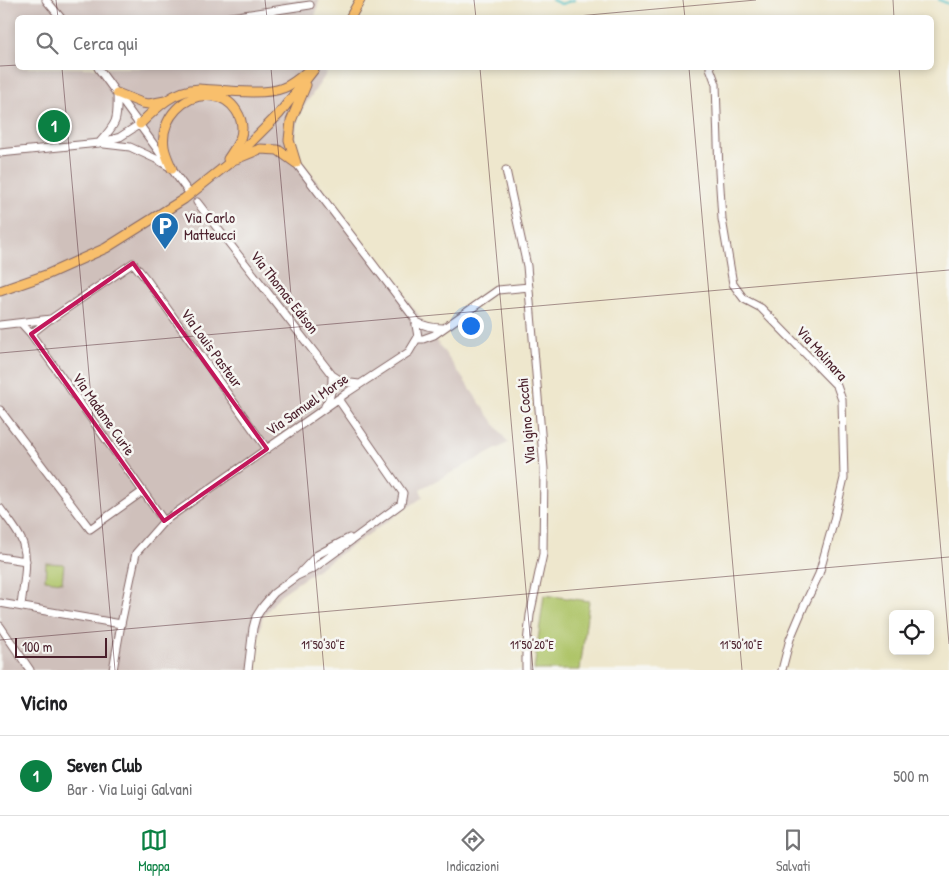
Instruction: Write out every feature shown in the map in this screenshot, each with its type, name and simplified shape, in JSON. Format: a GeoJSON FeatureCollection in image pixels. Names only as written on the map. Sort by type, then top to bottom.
{"type":"FeatureCollection","features":[{"type":"Feature","properties":{"kind":"main road"},"geometry":{"type":"LineString","coordinates":[[352,15],[360,0]]}},
{"type":"Feature","properties":{"kind":"main road"},"geometry":{"type":"LineString","coordinates":[[142,122],[165,101],[190,89],[252,92],[274,91],[293,83],[312,70]]}},
{"type":"Feature","properties":{"kind":"main road"},"geometry":{"type":"LineString","coordinates":[[0,291],[46,275],[106,248],[184,199],[233,160],[279,114],[312,70]]}},
{"type":"Feature","properties":{"kind":"main road"},"geometry":{"type":"LineString","coordinates":[[296,164],[290,140],[291,121],[313,70]]}},
{"type":"Feature","properties":{"kind":"main road"},"geometry":{"type":"LineString","coordinates":[[117,93],[142,104],[165,101]]}},
{"type":"Feature","properties":{"kind":"main road"},"geometry":{"type":"LineString","coordinates":[[142,122],[181,98],[203,95],[221,98],[235,108],[240,115],[242,123],[241,138],[224,167]]}},
{"type":"Feature","properties":{"kind":"main road"},"geometry":{"type":"LineString","coordinates":[[172,169],[164,149],[166,127],[170,116],[188,100],[203,95]]}},
{"type":"Feature","properties":{"kind":"main road"},"geometry":{"type":"LineString","coordinates":[[233,160],[260,149],[278,150],[296,164]]}},
{"type":"Feature","properties":{"kind":"street"},"geometry":{"type":"LineString","coordinates":[[46,0],[58,15]]}},
{"type":"Feature","properties":{"kind":"street"},"geometry":{"type":"LineString","coordinates":[[244,15],[310,5]]}},
{"type":"Feature","properties":{"kind":"street"},"geometry":{"type":"LineString","coordinates":[[100,70],[142,122],[187,190]]}},
{"type":"Feature","properties":{"kind":"street","name":"Via Molinara"},"geometry":{"type":"LineString","coordinates":[[711,70],[716,84],[722,219],[733,284],[744,299],[761,308],[837,386],[842,400],[844,478],[819,574],[790,639],[782,670]]}},
{"type":"Feature","properties":{"kind":"street"},"geometry":{"type":"LineString","coordinates":[[99,143],[114,127],[118,113],[117,93]]}},
{"type":"Feature","properties":{"kind":"street"},"geometry":{"type":"LineString","coordinates":[[0,153],[99,143],[120,137],[142,122]]}},
{"type":"Feature","properties":{"kind":"street"},"geometry":{"type":"LineString","coordinates":[[99,143],[130,147],[172,169]]}},
{"type":"Feature","properties":{"kind":"street"},"geometry":{"type":"LineString","coordinates":[[296,164],[415,321],[423,326],[444,328]]}},
{"type":"Feature","properties":{"kind":"street","name":"Via Igino Cocchi"},"geometry":{"type":"LineString","coordinates":[[506,170],[527,266],[544,469],[544,554],[530,615],[526,670]]}},
{"type":"Feature","properties":{"kind":"street","name":"Via Thomas Edison"},"geometry":{"type":"LineString","coordinates":[[197,202],[332,376]]}},
{"type":"Feature","properties":{"kind":"street","name":"Via Louis Pasteur"},"geometry":{"type":"LineString","coordinates":[[51,318],[133,263],[267,449]]}},
{"type":"Feature","properties":{"kind":"street"},"geometry":{"type":"LineString","coordinates":[[409,352],[498,290],[529,287]]}},
{"type":"Feature","properties":{"kind":"street"},"geometry":{"type":"LineString","coordinates":[[0,325],[51,318]]}},
{"type":"Feature","properties":{"kind":"street"},"geometry":{"type":"LineString","coordinates":[[31,334],[51,318]]}},
{"type":"Feature","properties":{"kind":"street"},"geometry":{"type":"LineString","coordinates":[[415,321],[417,335],[423,339],[434,335]]}},
{"type":"Feature","properties":{"kind":"street","name":"Via Madame Curie"},"geometry":{"type":"LineString","coordinates":[[21,323],[31,334],[164,522]]}},
{"type":"Feature","properties":{"kind":"street"},"geometry":{"type":"LineString","coordinates":[[417,335],[444,328]]}},
{"type":"Feature","properties":{"kind":"street","name":"Via Samuel Morse"},"geometry":{"type":"LineString","coordinates":[[113,670],[136,553],[164,522],[343,395],[409,352],[417,335]]}},
{"type":"Feature","properties":{"kind":"street"},"geometry":{"type":"LineString","coordinates":[[322,410],[329,401],[332,389],[332,376],[343,382],[359,384]]}},
{"type":"Feature","properties":{"kind":"street"},"geometry":{"type":"LineString","coordinates":[[343,382],[343,395]]}},
{"type":"Feature","properties":{"kind":"street"},"geometry":{"type":"LineString","coordinates":[[248,670],[256,617],[274,593],[297,576],[318,555],[365,530],[401,504],[402,493],[343,395],[332,389]]}},
{"type":"Feature","properties":{"kind":"street"},"geometry":{"type":"LineString","coordinates":[[0,410],[90,529],[142,492]]}},
{"type":"Feature","properties":{"kind":"street"},"geometry":{"type":"LineString","coordinates":[[0,508],[23,543],[26,561],[21,606]]}},
{"type":"Feature","properties":{"kind":"street"},"geometry":{"type":"LineString","coordinates":[[0,557],[26,561]]}},
{"type":"Feature","properties":{"kind":"street"},"geometry":{"type":"LineString","coordinates":[[0,603],[121,624]]}},
{"type":"Feature","properties":{"kind":"street"},"geometry":{"type":"LineString","coordinates":[[0,626],[30,670]]}},
{"type":"Feature","properties":{"kind":"highlighted area"},"geometry":{"type":"Polygon","coordinates":[[[133,263],[267,449],[164,521],[31,334],[133,263]]]}},
{"type":"Feature","properties":{"kind":"shaded area"},"geometry":{"type":"Polygon","coordinates":[[[0,0],[319,0],[315,15],[15,15],[15,70],[324,70],[327,73],[298,115],[294,142],[300,159],[417,313],[508,443],[420,489],[423,497],[280,595],[262,618],[254,670],[0,670],[0,0]]]}},
{"type":"Feature","properties":{"kind":"green space"},"geometry":{"type":"Polygon","coordinates":[[[46,563],[64,564],[62,582],[45,580],[46,563]]]}},
{"type":"Feature","properties":{"kind":"green space"},"geometry":{"type":"Polygon","coordinates":[[[544,595],[589,601],[580,670],[534,670],[544,595]]]}},
{"type":"Feature","properties":{"kind":"waterway"},"geometry":{"type":"LineString","coordinates":[[552,0],[561,4],[574,0]]}},
{"type":"Feature","properties":{"kind":"waterway"},"geometry":{"type":"LineString","coordinates":[[939,0],[949,4]]}},
{"type":"Feature","properties":{"kind":"place","name":"Seven Club"},"geometry":{"type":"Point","coordinates":[54,126]}},
{"type":"Feature","properties":{"kind":"place","name":"Via Carlo Matteucci"},"geometry":{"type":"Point","coordinates":[165,250]}}]}
